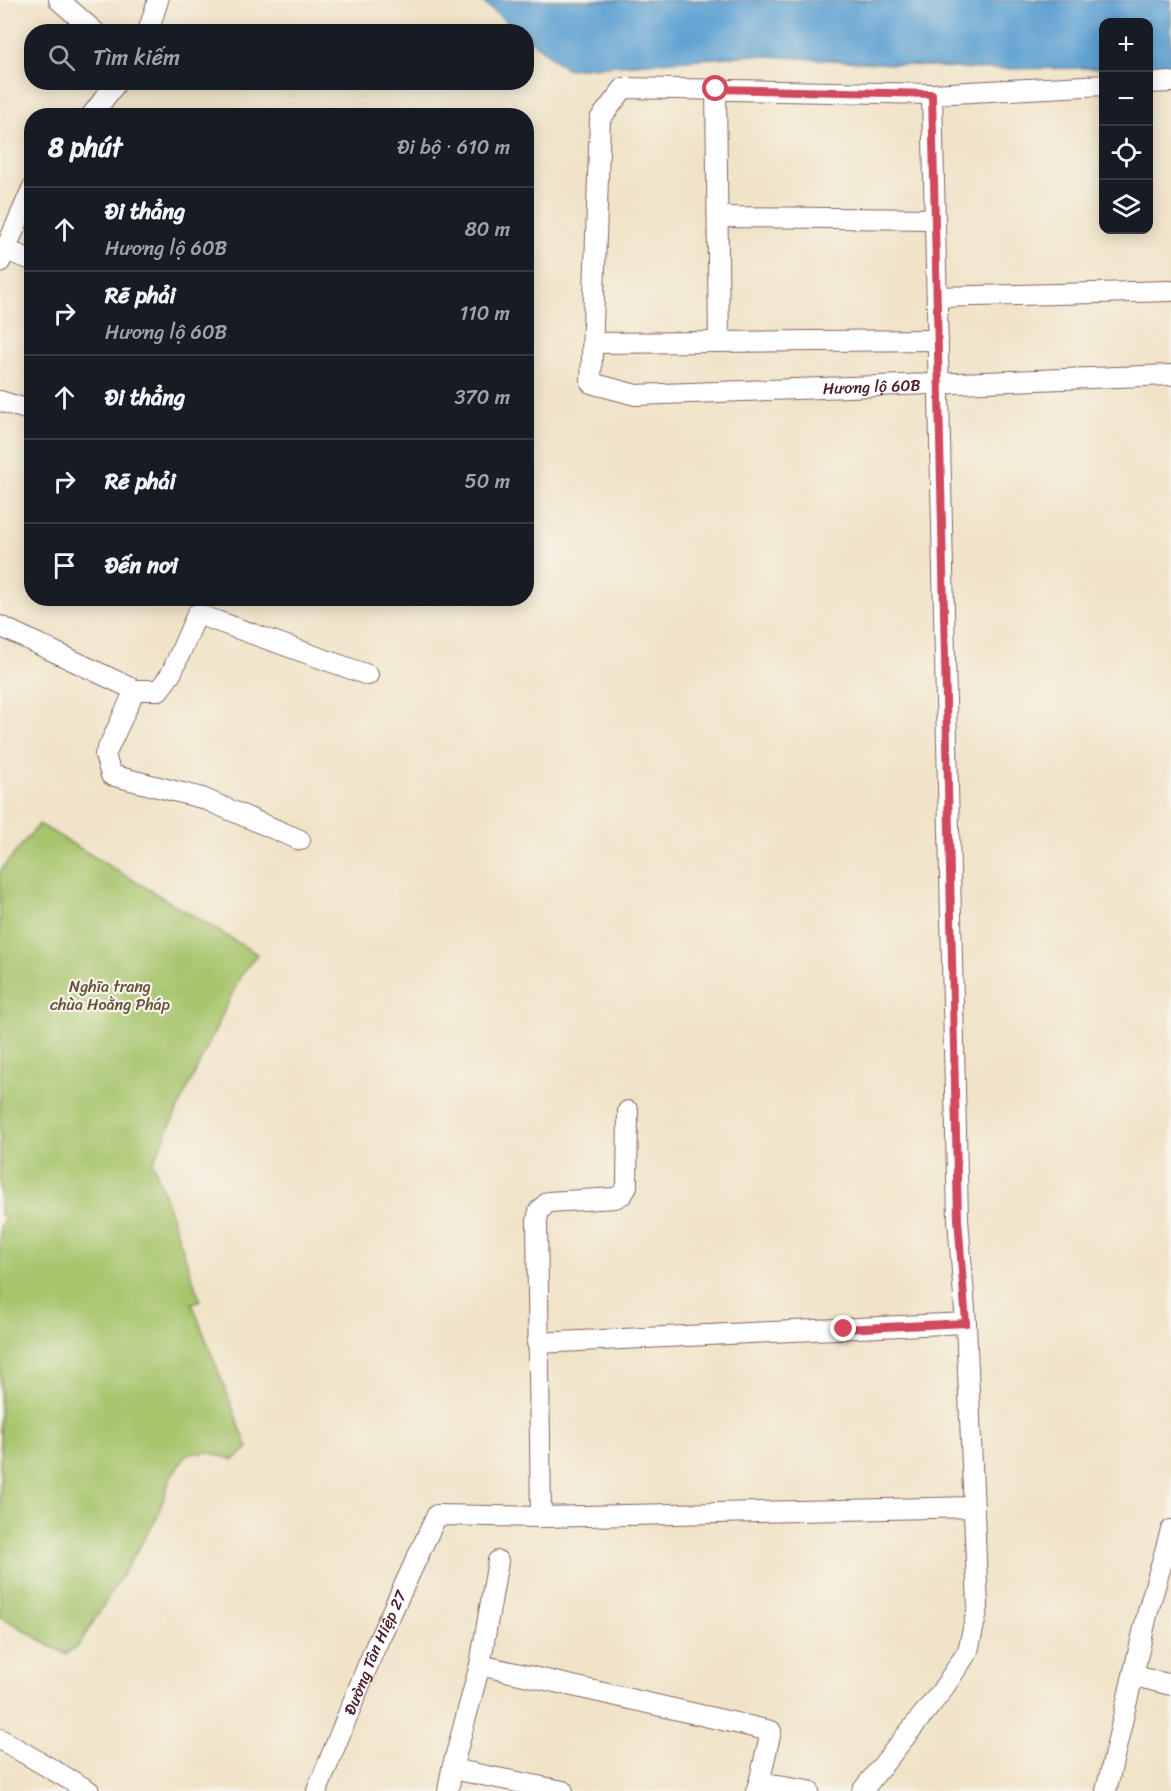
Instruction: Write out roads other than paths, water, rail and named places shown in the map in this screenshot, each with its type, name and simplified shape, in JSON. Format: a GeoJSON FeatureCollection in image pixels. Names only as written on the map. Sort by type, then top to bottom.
{"type":"FeatureCollection","features":[{"type":"Feature","properties":{"kind":"street"},"geometry":{"type":"LineString","coordinates":[[59,0],[86,24]]}},
{"type":"Feature","properties":{"kind":"street"},"geometry":{"type":"LineString","coordinates":[[150,24],[158,0]]}},
{"type":"Feature","properties":{"kind":"street"},"geometry":{"type":"LineString","coordinates":[[1153,83],[1171,82]]}},
{"type":"Feature","properties":{"kind":"street"},"geometry":{"type":"LineString","coordinates":[[932,94],[1099,86]]}},
{"type":"Feature","properties":{"kind":"street","name":"Hương lộ 60B"},"geometry":{"type":"LineString","coordinates":[[624,88],[932,94],[938,383],[636,394],[591,383],[600,119],[624,88]]}},
{"type":"Feature","properties":{"kind":"street"},"geometry":{"type":"LineString","coordinates":[[716,89],[719,342]]}},
{"type":"Feature","properties":{"kind":"street"},"geometry":{"type":"LineString","coordinates":[[97,108],[111,90]]}},
{"type":"Feature","properties":{"kind":"street"},"geometry":{"type":"LineString","coordinates":[[24,207],[3,256],[24,259]]}},
{"type":"Feature","properties":{"kind":"street"},"geometry":{"type":"LineString","coordinates":[[718,217],[935,219]]}},
{"type":"Feature","properties":{"kind":"street"},"geometry":{"type":"LineString","coordinates":[[937,297],[1171,291]]}},
{"type":"Feature","properties":{"kind":"street"},"geometry":{"type":"LineString","coordinates":[[594,343],[938,340]]}},
{"type":"Feature","properties":{"kind":"street"},"geometry":{"type":"LineString","coordinates":[[862,1791],[941,1692],[968,1652],[978,1607],[966,1323],[958,1219],[938,383],[1171,375]]}},
{"type":"Feature","properties":{"kind":"street"},"geometry":{"type":"LineString","coordinates":[[0,400],[24,408]]}},
{"type":"Feature","properties":{"kind":"street"},"geometry":{"type":"LineString","coordinates":[[0,626],[135,690],[159,690],[171,674],[197,614],[368,675]]}},
{"type":"Feature","properties":{"kind":"street"},"geometry":{"type":"LineString","coordinates":[[135,690],[105,755],[111,775],[202,798],[300,840]]}},
{"type":"Feature","properties":{"kind":"street"},"geometry":{"type":"LineString","coordinates":[[628,1111],[627,1186],[623,1194],[615,1198],[548,1202],[539,1211],[537,1343],[541,1517],[974,1507]]}},
{"type":"Feature","properties":{"kind":"street"},"geometry":{"type":"LineString","coordinates":[[537,1343],[966,1323]]}},
{"type":"Feature","properties":{"kind":"street","name":"Đường Tân Hiệp 27"},"geometry":{"type":"LineString","coordinates":[[317,1791],[374,1650],[437,1515],[541,1517]]}},
{"type":"Feature","properties":{"kind":"street"},"geometry":{"type":"LineString","coordinates":[[1106,1791],[1135,1676],[1148,1611],[1171,1530]]}},
{"type":"Feature","properties":{"kind":"street"},"geometry":{"type":"LineString","coordinates":[[448,1791],[480,1665],[498,1561]]}},
{"type":"Feature","properties":{"kind":"street"},"geometry":{"type":"LineString","coordinates":[[480,1665],[771,1731],[757,1787],[809,1791]]}},
{"type":"Feature","properties":{"kind":"street"},"geometry":{"type":"LineString","coordinates":[[1135,1676],[1171,1685]]}},
{"type":"Feature","properties":{"kind":"street"},"geometry":{"type":"LineString","coordinates":[[0,1739],[89,1791]]}},
{"type":"Feature","properties":{"kind":"street"},"geometry":{"type":"LineString","coordinates":[[452,1769],[563,1791]]}},
{"type":"Feature","properties":{"kind":"water"},"geometry":{"type":"Polygon","coordinates":[[[480,0],[1171,0],[1171,68],[1153,68],[1153,18],[1099,18],[1099,68],[970,69],[754,55],[566,69],[534,43],[534,24],[510,24],[480,0]]]}},
{"type":"Feature","properties":{"kind":"park label","name":"Nghĩa trang chùa Hoằng Pháp"},"geometry":{"type":"Point","coordinates":[110,995]}}]}
